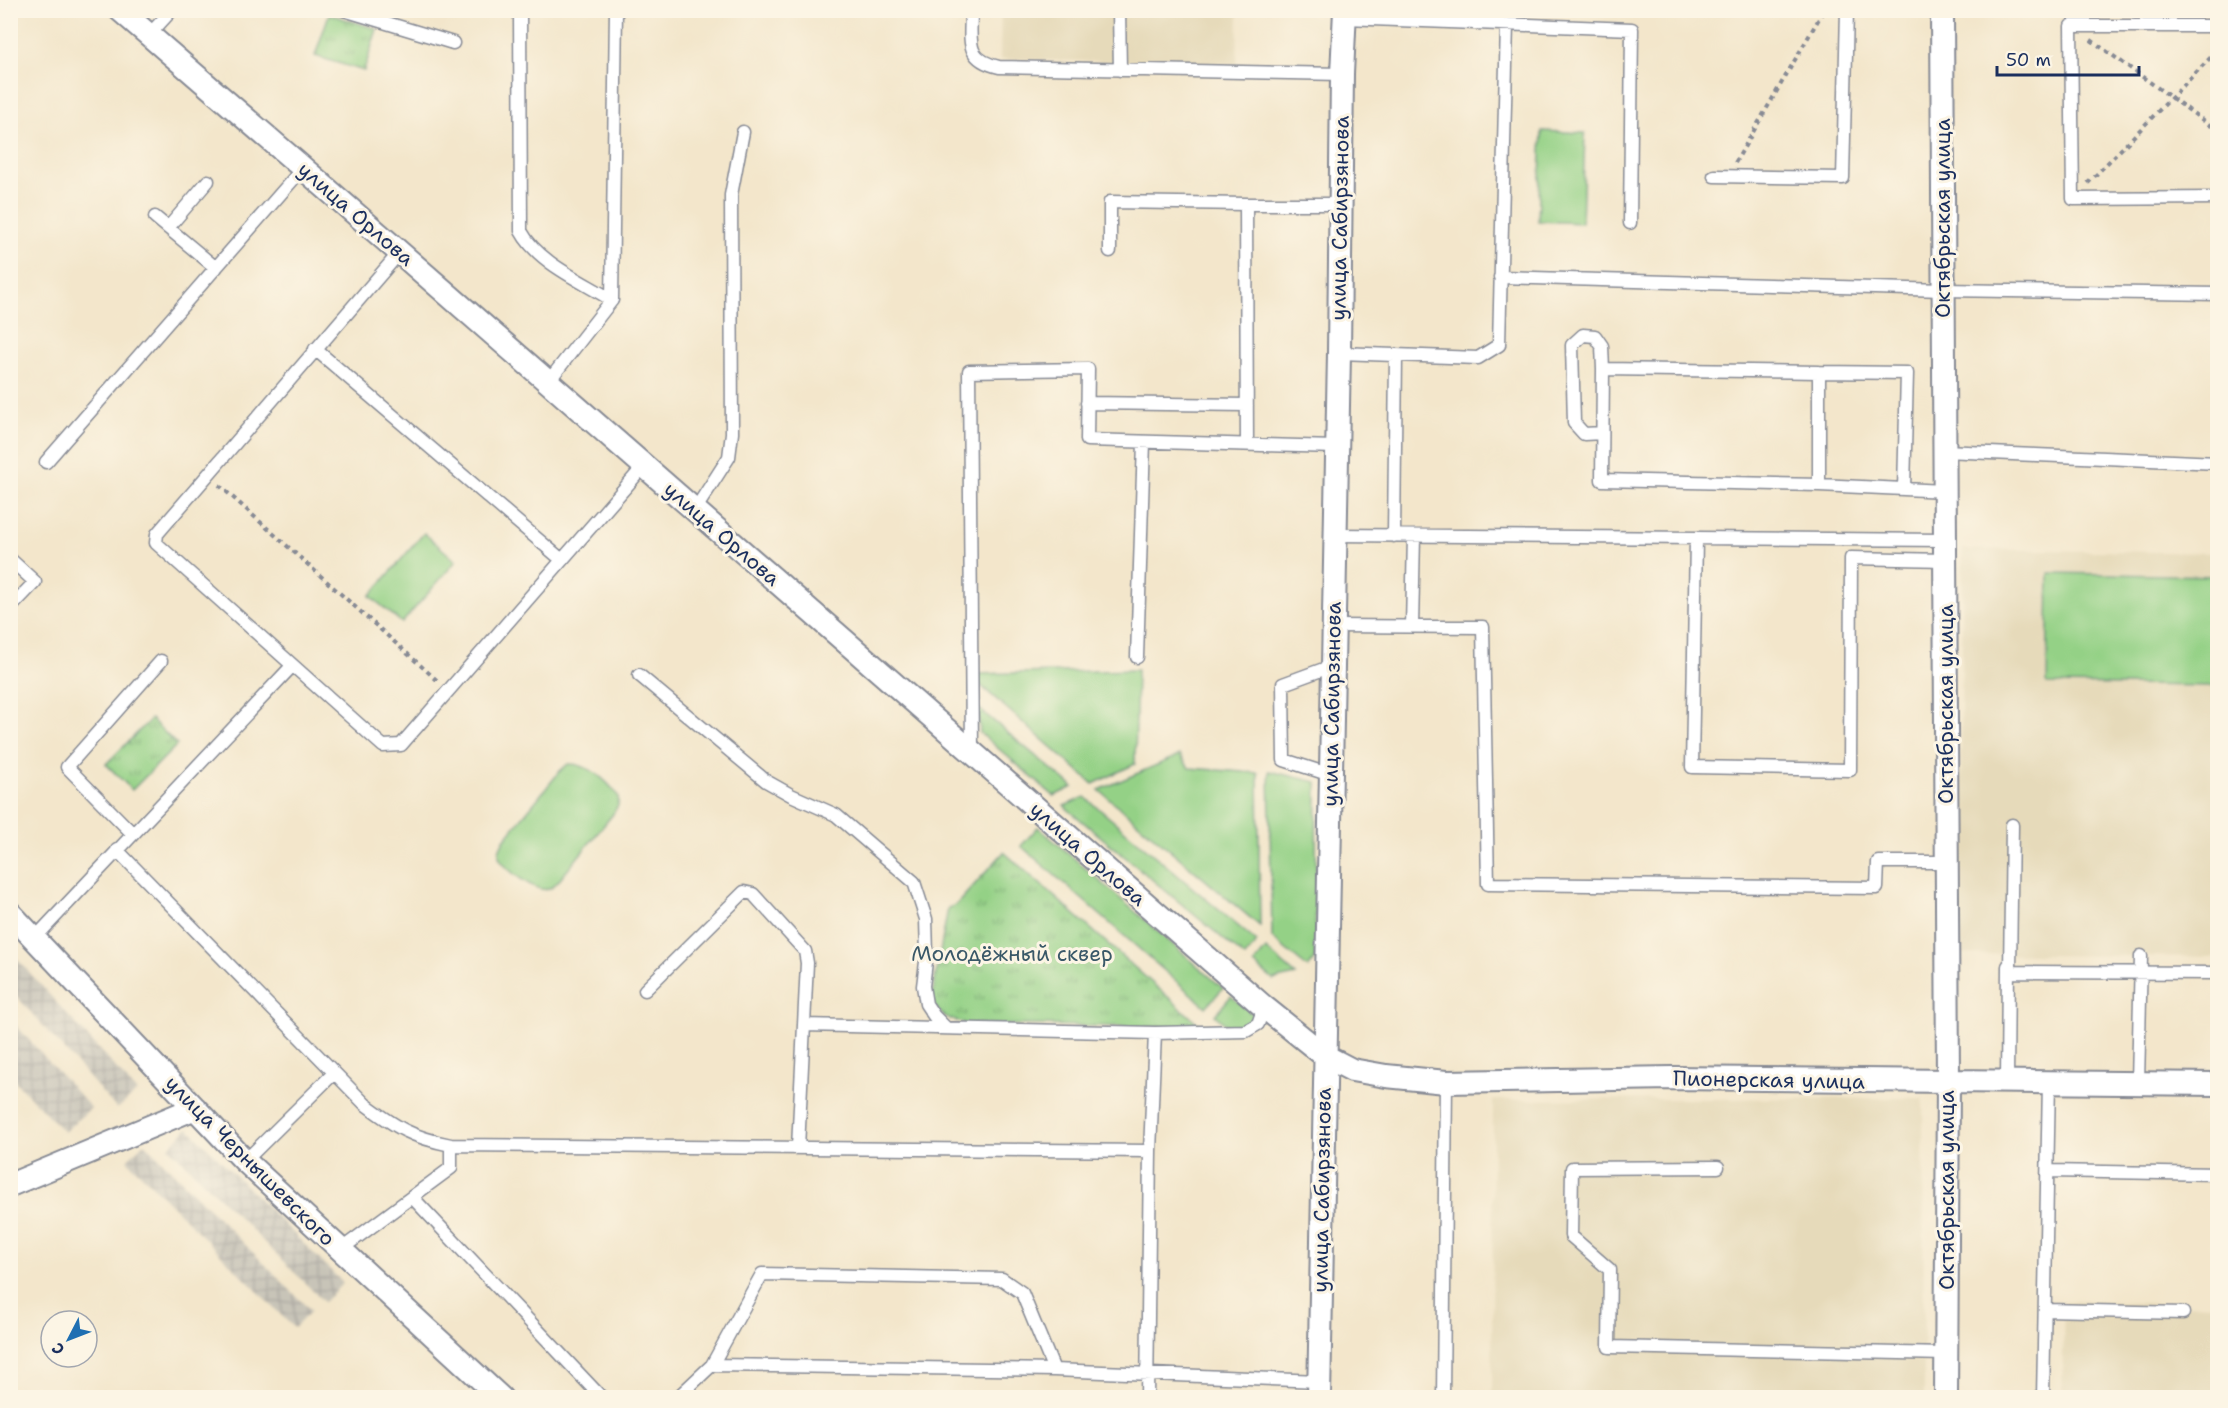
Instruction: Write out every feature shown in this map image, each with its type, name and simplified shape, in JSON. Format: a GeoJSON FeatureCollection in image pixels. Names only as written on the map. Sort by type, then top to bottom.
{"type":"FeatureCollection","features":[{"type":"Feature","properties":{"kind":"street","name":"улица Орлова"},"geometry":{"type":"LineString","coordinates":[[120,10],[1264,1007],[1325,1056]]}},
{"type":"Feature","properties":{"kind":"street","name":"Октябрьская улица"},"geometry":{"type":"LineString","coordinates":[[1942,10],[1948,1081],[1946,1398]]}},
{"type":"Feature","properties":{"kind":"street","name":"улица Сабирзянова"},"geometry":{"type":"LineString","coordinates":[[1319,1389],[1339,353],[1342,74],[1345,14]]}},
{"type":"Feature","properties":{"kind":"street","name":"улица Чернышевского"},"geometry":{"type":"LineString","coordinates":[[10,913],[245,1161],[501,1398]]}},
{"type":"Feature","properties":{"kind":"street","name":"Пионерская улица"},"geometry":{"type":"LineString","coordinates":[[1325,1056],[1352,1070],[1446,1082],[1671,1078],[2217,1084]]}},
{"type":"Feature","properties":{"kind":"street"},"geometry":{"type":"LineString","coordinates":[[10,1185],[195,1108]]}},
{"type":"Feature","properties":{"kind":"lane"},"geometry":{"type":"LineString","coordinates":[[149,35],[172,10]]}},
{"type":"Feature","properties":{"kind":"lane"},"geometry":{"type":"LineString","coordinates":[[344,10],[453,43]]}},
{"type":"Feature","properties":{"kind":"lane"},"geometry":{"type":"LineString","coordinates":[[520,10],[521,231],[539,255],[612,300]]}},
{"type":"Feature","properties":{"kind":"lane"},"geometry":{"type":"LineString","coordinates":[[548,382],[612,300],[616,10]]}},
{"type":"Feature","properties":{"kind":"lane"},"geometry":{"type":"LineString","coordinates":[[970,10],[971,45],[976,58],[982,63],[999,67],[1342,74]]}},
{"type":"Feature","properties":{"kind":"lane"},"geometry":{"type":"LineString","coordinates":[[1119,10],[1120,70]]}},
{"type":"Feature","properties":{"kind":"lane"},"geometry":{"type":"LineString","coordinates":[[1721,176],[1843,178],[1846,10]]}},
{"type":"Feature","properties":{"kind":"lane"},"geometry":{"type":"LineString","coordinates":[[1345,14],[1632,29],[1630,223]]}},
{"type":"Feature","properties":{"kind":"lane"},"geometry":{"type":"LineString","coordinates":[[1339,353],[1478,358],[1499,345],[1507,24]]}},
{"type":"Feature","properties":{"kind":"lane"},"geometry":{"type":"LineString","coordinates":[[2217,26],[2071,26],[2073,199],[2217,198]]}},
{"type":"Feature","properties":{"kind":"lane"},"geometry":{"type":"LineString","coordinates":[[694,510],[729,457],[732,433],[731,195],[743,132]]}},
{"type":"Feature","properties":{"kind":"lane"},"geometry":{"type":"LineString","coordinates":[[46,462],[303,168]]}},
{"type":"Feature","properties":{"kind":"lane"},"geometry":{"type":"LineString","coordinates":[[168,228],[208,181]]}},
{"type":"Feature","properties":{"kind":"lane"},"geometry":{"type":"LineString","coordinates":[[1110,251],[1110,202],[1340,204]]}},
{"type":"Feature","properties":{"kind":"lane"},"geometry":{"type":"LineString","coordinates":[[1246,204],[1247,445]]}},
{"type":"Feature","properties":{"kind":"lane"},"geometry":{"type":"LineString","coordinates":[[154,217],[216,268]]}},
{"type":"Feature","properties":{"kind":"lane"},"geometry":{"type":"LineString","coordinates":[[400,252],[156,534],[156,543],[383,746],[401,745],[644,466]]}},
{"type":"Feature","properties":{"kind":"lane"},"geometry":{"type":"LineString","coordinates":[[1500,278],[1943,290],[2217,294]]}},
{"type":"Feature","properties":{"kind":"lane"},"geometry":{"type":"LineString","coordinates":[[1602,433],[1584,434],[1574,423],[1572,345],[1583,335],[1595,336],[1602,346],[1603,369],[1602,480],[1944,490]]}},
{"type":"Feature","properties":{"kind":"lane"},"geometry":{"type":"LineString","coordinates":[[315,350],[562,560]]}},
{"type":"Feature","properties":{"kind":"lane"},"geometry":{"type":"LineString","coordinates":[[1394,536],[1396,356]]}},
{"type":"Feature","properties":{"kind":"lane"},"geometry":{"type":"LineString","coordinates":[[972,752],[969,370],[1088,369],[1088,440],[1336,447]]}},
{"type":"Feature","properties":{"kind":"lane"},"geometry":{"type":"LineString","coordinates":[[1603,369],[1907,373],[1904,489]]}},
{"type":"Feature","properties":{"kind":"lane"},"geometry":{"type":"LineString","coordinates":[[1819,372],[1819,485]]}},
{"type":"Feature","properties":{"kind":"lane"},"geometry":{"type":"LineString","coordinates":[[1088,403],[1247,405]]}},
{"type":"Feature","properties":{"kind":"lane"},"geometry":{"type":"LineString","coordinates":[[1137,657],[1144,442]]}},
{"type":"Feature","properties":{"kind":"lane"},"geometry":{"type":"LineString","coordinates":[[1944,451],[2217,463]]}},
{"type":"Feature","properties":{"kind":"lane"},"geometry":{"type":"LineString","coordinates":[[1335,535],[1696,538],[1945,550]]}},
{"type":"Feature","properties":{"kind":"lane"},"geometry":{"type":"LineString","coordinates":[[1412,627],[1414,536]]}},
{"type":"Feature","properties":{"kind":"lane"},"geometry":{"type":"LineString","coordinates":[[1696,538],[1692,767],[1850,770],[1851,558],[1945,550]]}},
{"type":"Feature","properties":{"kind":"lane"},"geometry":{"type":"LineString","coordinates":[[10,559],[35,582],[10,608]]}},
{"type":"Feature","properties":{"kind":"lane"},"geometry":{"type":"LineString","coordinates":[[1333,626],[1483,627],[1488,884],[1877,888],[1878,862],[1947,862]]}},
{"type":"Feature","properties":{"kind":"lane"},"geometry":{"type":"LineString","coordinates":[[133,834],[67,767],[161,661]]}},
{"type":"Feature","properties":{"kind":"lane"},"geometry":{"type":"LineString","coordinates":[[35,938],[292,666]]}},
{"type":"Feature","properties":{"kind":"lane"},"geometry":{"type":"LineString","coordinates":[[1330,775],[1284,760],[1283,684],[1332,666]]}},
{"type":"Feature","properties":{"kind":"lane"},"geometry":{"type":"LineString","coordinates":[[639,675],[766,781],[836,815],[914,882],[926,919],[927,954],[923,986],[926,1004],[946,1028]]}},
{"type":"Feature","properties":{"kind":"lane"},"geometry":{"type":"LineString","coordinates":[[2007,1081],[2012,825]]}},
{"type":"Feature","properties":{"kind":"lane"},"geometry":{"type":"LineString","coordinates":[[117,850],[365,1104],[391,1124],[420,1138],[451,1144],[1150,1151]]}},
{"type":"Feature","properties":{"kind":"lane"},"geometry":{"type":"LineString","coordinates":[[645,990],[744,892],[753,894],[805,951],[807,963],[798,1148]]}},
{"type":"Feature","properties":{"kind":"lane"},"geometry":{"type":"LineString","coordinates":[[2138,1082],[2141,956]]}},
{"type":"Feature","properties":{"kind":"lane"},"geometry":{"type":"LineString","coordinates":[[2008,966],[2013,972],[2217,973]]}},
{"type":"Feature","properties":{"kind":"lane"},"geometry":{"type":"LineString","coordinates":[[804,1024],[1155,1033],[1246,1031],[1258,1024],[1264,1007]]}},
{"type":"Feature","properties":{"kind":"lane"},"geometry":{"type":"LineString","coordinates":[[1147,1398],[1150,1151],[1155,1033]]}},
{"type":"Feature","properties":{"kind":"lane"},"geometry":{"type":"LineString","coordinates":[[245,1161],[334,1073]]}},
{"type":"Feature","properties":{"kind":"lane"},"geometry":{"type":"LineString","coordinates":[[2043,1398],[2049,1081]]}},
{"type":"Feature","properties":{"kind":"lane"},"geometry":{"type":"LineString","coordinates":[[1443,1398],[1446,1082]]}},
{"type":"Feature","properties":{"kind":"lane"},"geometry":{"type":"LineString","coordinates":[[340,1250],[452,1168],[451,1144]]}},
{"type":"Feature","properties":{"kind":"lane"},"geometry":{"type":"LineString","coordinates":[[1718,1167],[1572,1168],[1571,1236],[1610,1270],[1609,1347],[1946,1354]]}},
{"type":"Feature","properties":{"kind":"lane"},"geometry":{"type":"LineString","coordinates":[[2048,1171],[2217,1174]]}},
{"type":"Feature","properties":{"kind":"lane"},"geometry":{"type":"LineString","coordinates":[[413,1198],[602,1398]]}},
{"type":"Feature","properties":{"kind":"lane"},"geometry":{"type":"LineString","coordinates":[[677,1398],[712,1365],[762,1274],[1002,1279],[1022,1293],[1054,1370]]}},
{"type":"Feature","properties":{"kind":"lane"},"geometry":{"type":"LineString","coordinates":[[2045,1310],[2183,1313]]}},
{"type":"Feature","properties":{"kind":"lane"},"geometry":{"type":"LineString","coordinates":[[712,1365],[1054,1370],[1319,1389]]}},
{"type":"Feature","properties":{"kind":"path"},"geometry":{"type":"LineString","coordinates":[[1721,176],[1824,10]]}},
{"type":"Feature","properties":{"kind":"path"},"geometry":{"type":"LineString","coordinates":[[2071,26],[2217,131]]}},
{"type":"Feature","properties":{"kind":"path"},"geometry":{"type":"LineString","coordinates":[[2073,199],[2217,50]]}},
{"type":"Feature","properties":{"kind":"path"},"geometry":{"type":"LineString","coordinates":[[207,475],[448,691]]}},
{"type":"Feature","properties":{"kind":"shaded area"},"geometry":{"type":"Polygon","coordinates":[[[1001,11],[1238,11],[1237,64],[1000,59],[1001,11]]]}},
{"type":"Feature","properties":{"kind":"shaded area"},"geometry":{"type":"Polygon","coordinates":[[[1963,549],[2217,553],[2217,957],[1959,954],[1963,549]]]}},
{"type":"Feature","properties":{"kind":"shaded area"},"geometry":{"type":"Polygon","coordinates":[[[10,951],[137,1092],[117,1109],[11,990],[10,951]]]}},
{"type":"Feature","properties":{"kind":"shaded area"},"geometry":{"type":"Polygon","coordinates":[[[11,1020],[91,1108],[64,1132],[11,1077],[11,1020]]]}},
{"type":"Feature","properties":{"kind":"shaded area"},"geometry":{"type":"Polygon","coordinates":[[[1923,1098],[1924,1397],[1492,1398],[1493,1100],[1923,1098]]]}},
{"type":"Feature","properties":{"kind":"shaded area"},"geometry":{"type":"Polygon","coordinates":[[[188,1128],[343,1283],[324,1302],[169,1147],[188,1128]]]}},
{"type":"Feature","properties":{"kind":"shaded area"},"geometry":{"type":"Polygon","coordinates":[[[144,1143],[311,1311],[294,1328],[127,1160],[144,1143]]]}},
{"type":"Feature","properties":{"kind":"shaded area"},"geometry":{"type":"Polygon","coordinates":[[[2064,1301],[2217,1305],[2217,1397],[2062,1398],[2064,1301]]]}},
{"type":"Feature","properties":{"kind":"green space"},"geometry":{"type":"Polygon","coordinates":[[[329,14],[377,29],[364,71],[315,56],[329,14]]]}},
{"type":"Feature","properties":{"kind":"green space"},"geometry":{"type":"Polygon","coordinates":[[[1542,131],[1585,133],[1582,223],[1538,221],[1542,131]]]}},
{"type":"Feature","properties":{"kind":"green space"},"geometry":{"type":"Polygon","coordinates":[[[424,533],[456,561],[402,623],[370,596],[424,533]]]}},
{"type":"Feature","properties":{"kind":"green space"},"geometry":{"type":"Polygon","coordinates":[[[2049,573],[2217,576],[2217,686],[2047,684],[2049,573]]]}},
{"type":"Feature","properties":{"kind":"green space"},"geometry":{"type":"Polygon","coordinates":[[[1137,670],[1135,764],[1093,784],[979,684],[976,674],[1137,670]]]}},
{"type":"Feature","properties":{"kind":"green space"},"geometry":{"type":"Polygon","coordinates":[[[978,708],[1073,787],[1054,796],[980,733],[978,708]]]}},
{"type":"Feature","properties":{"kind":"green space"},"geometry":{"type":"Polygon","coordinates":[[[151,719],[177,745],[132,790],[106,764],[151,719]]]}},
{"type":"Feature","properties":{"kind":"green space"},"geometry":{"type":"Polygon","coordinates":[[[1180,755],[1189,768],[1258,773],[1260,926],[1099,790],[1180,755]]]}},
{"type":"Feature","properties":{"kind":"green space"},"geometry":{"type":"Polygon","coordinates":[[[568,764],[589,769],[602,779],[618,796],[618,805],[557,883],[550,889],[537,888],[503,864],[499,851],[504,840],[568,764]]]}},
{"type":"Feature","properties":{"kind":"green space"},"geometry":{"type":"Polygon","coordinates":[[[1269,771],[1317,782],[1315,958],[1308,968],[1272,938],[1269,771]]]}},
{"type":"Feature","properties":{"kind":"green space"},"geometry":{"type":"Polygon","coordinates":[[[1085,797],[1257,942],[1245,957],[1064,806],[1085,797]]]}},
{"type":"Feature","properties":{"kind":"green space"},"geometry":{"type":"Polygon","coordinates":[[[1038,827],[1223,988],[1206,1007],[1021,846],[1038,827]]]}},
{"type":"Feature","properties":{"kind":"green space","name":"Молодёжный сквер"},"geometry":{"type":"Polygon","coordinates":[[[1004,852],[1203,1028],[967,1024],[939,1012],[932,996],[948,908],[956,905],[1004,852]]]}},
{"type":"Feature","properties":{"kind":"green space"},"geometry":{"type":"Polygon","coordinates":[[[1266,949],[1296,975],[1273,980],[1254,964],[1266,949]]]}},
{"type":"Feature","properties":{"kind":"green space"},"geometry":{"type":"Polygon","coordinates":[[[1231,996],[1255,1016],[1250,1022],[1228,1027],[1215,1015],[1231,996]]]}}]}
